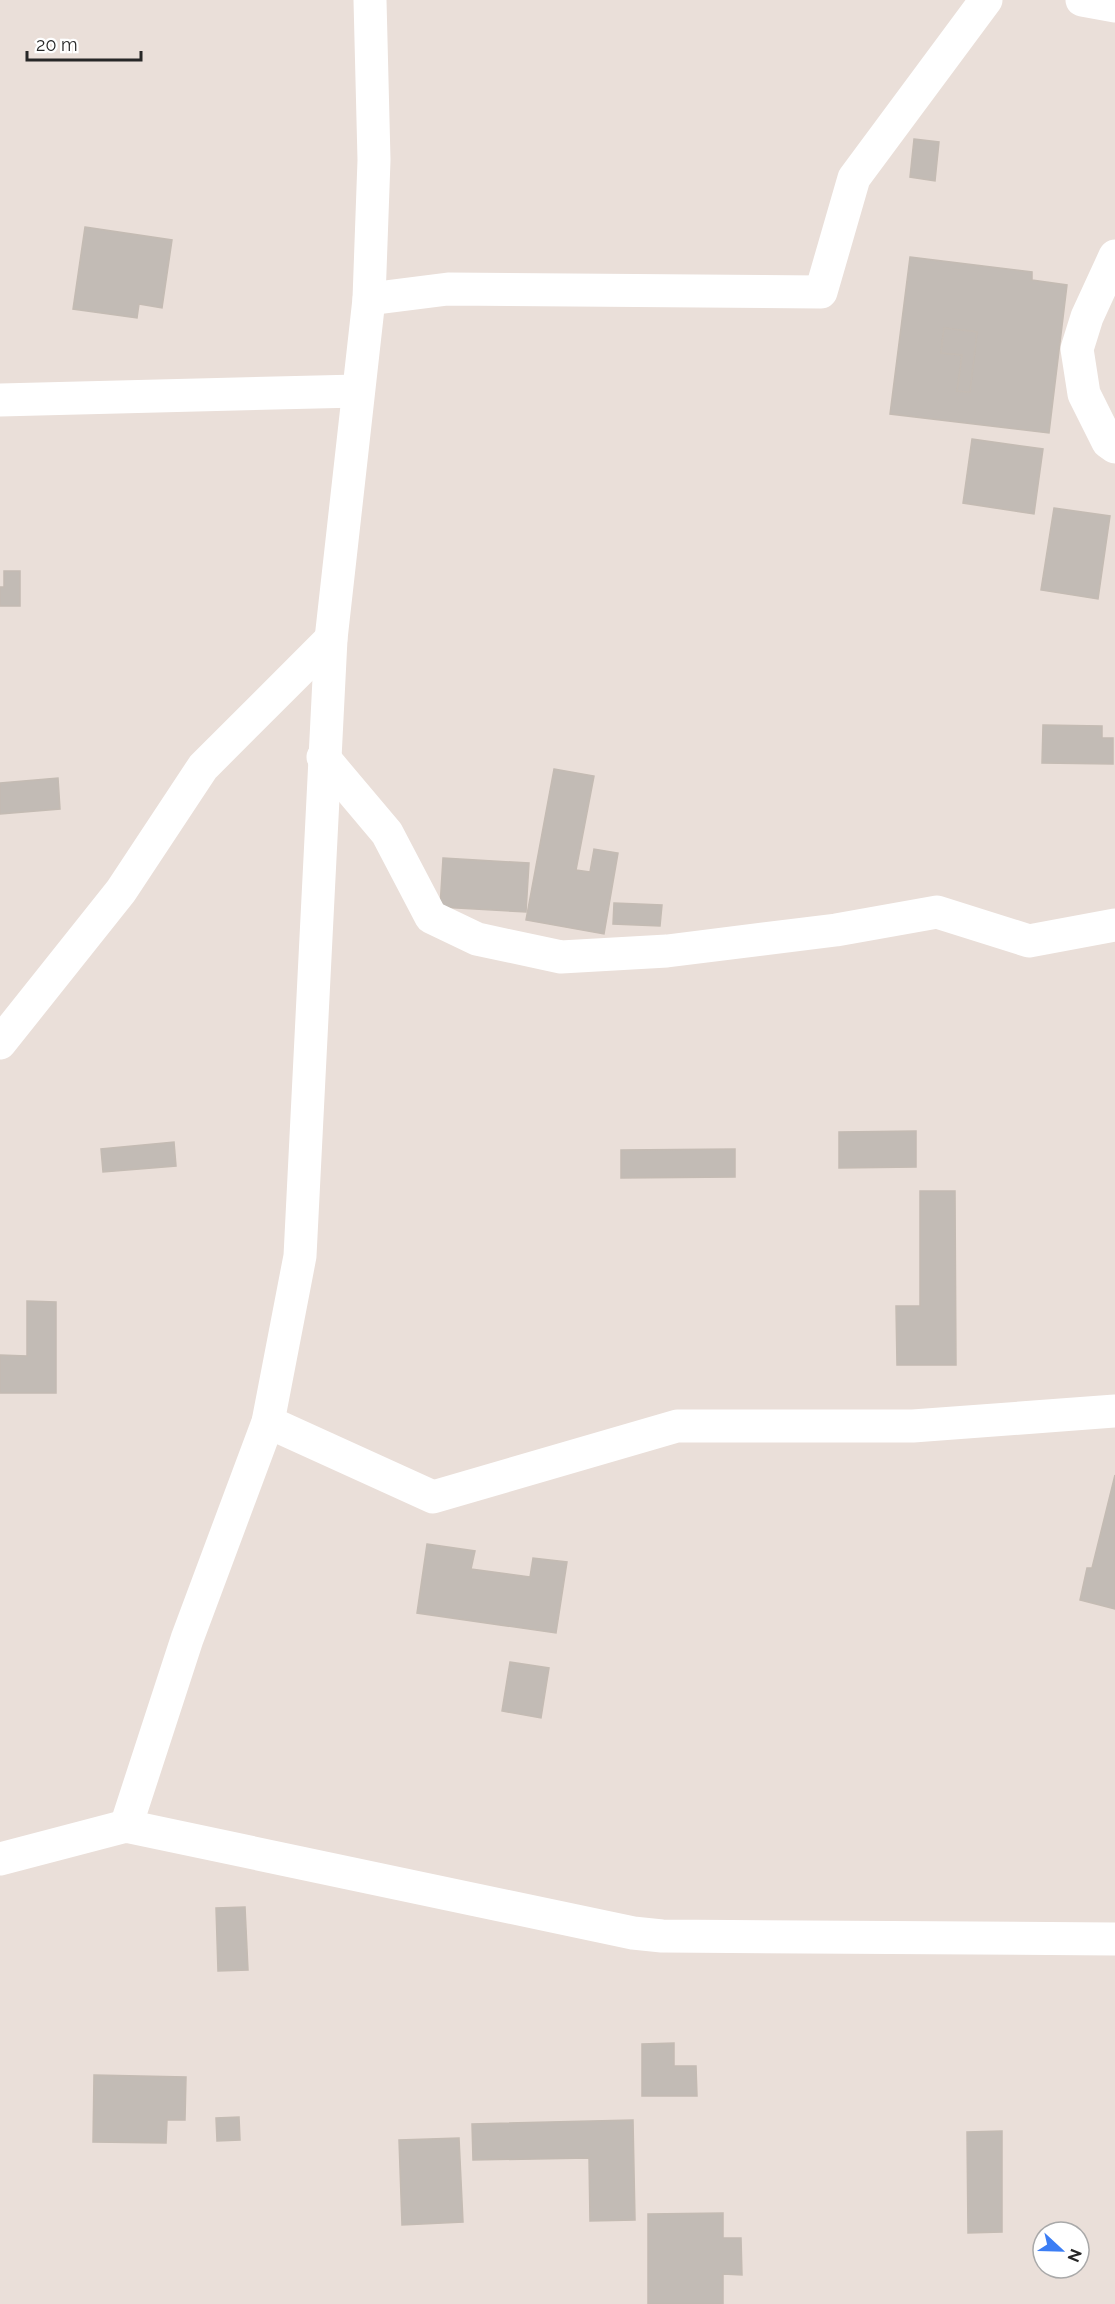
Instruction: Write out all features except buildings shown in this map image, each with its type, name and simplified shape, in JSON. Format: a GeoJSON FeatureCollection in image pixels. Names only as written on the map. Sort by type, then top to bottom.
{"type":"FeatureCollection","features":[{"type":"Feature","properties":{"kind":"street"},"geometry":{"type":"LineString","coordinates":[[126,1826],[187,1639],[268,1422],[300,1256],[323,757],[331,639],[369,299],[374,160],[370,0]]}},
{"type":"Feature","properties":{"kind":"street"},"geometry":{"type":"LineString","coordinates":[[369,299],[448,289],[821,292],[855,178],[986,0]]}},
{"type":"Feature","properties":{"kind":"street"},"geometry":{"type":"LineString","coordinates":[[1082,0],[1115,6]]}},
{"type":"Feature","properties":{"kind":"street"},"geometry":{"type":"LineString","coordinates":[[1115,256],[1087,317],[1077,349],[1084,394],[1108,442],[1115,447]]}},
{"type":"Feature","properties":{"kind":"street"},"geometry":{"type":"LineString","coordinates":[[0,400],[358,391]]}},
{"type":"Feature","properties":{"kind":"street"},"geometry":{"type":"LineString","coordinates":[[0,1043],[121,891],[203,767],[331,639]]}},
{"type":"Feature","properties":{"kind":"street"},"geometry":{"type":"LineString","coordinates":[[323,757],[387,833],[431,917],[477,939],[561,957],[667,951],[836,930],[937,912],[1029,942],[1115,925]]}},
{"type":"Feature","properties":{"kind":"street"},"geometry":{"type":"LineString","coordinates":[[268,1422],[433,1497],[677,1426],[913,1426],[1115,1411]]}},
{"type":"Feature","properties":{"kind":"street"},"geometry":{"type":"LineString","coordinates":[[0,1859],[126,1826],[633,1933],[662,1936],[1115,1938]]}}]}
